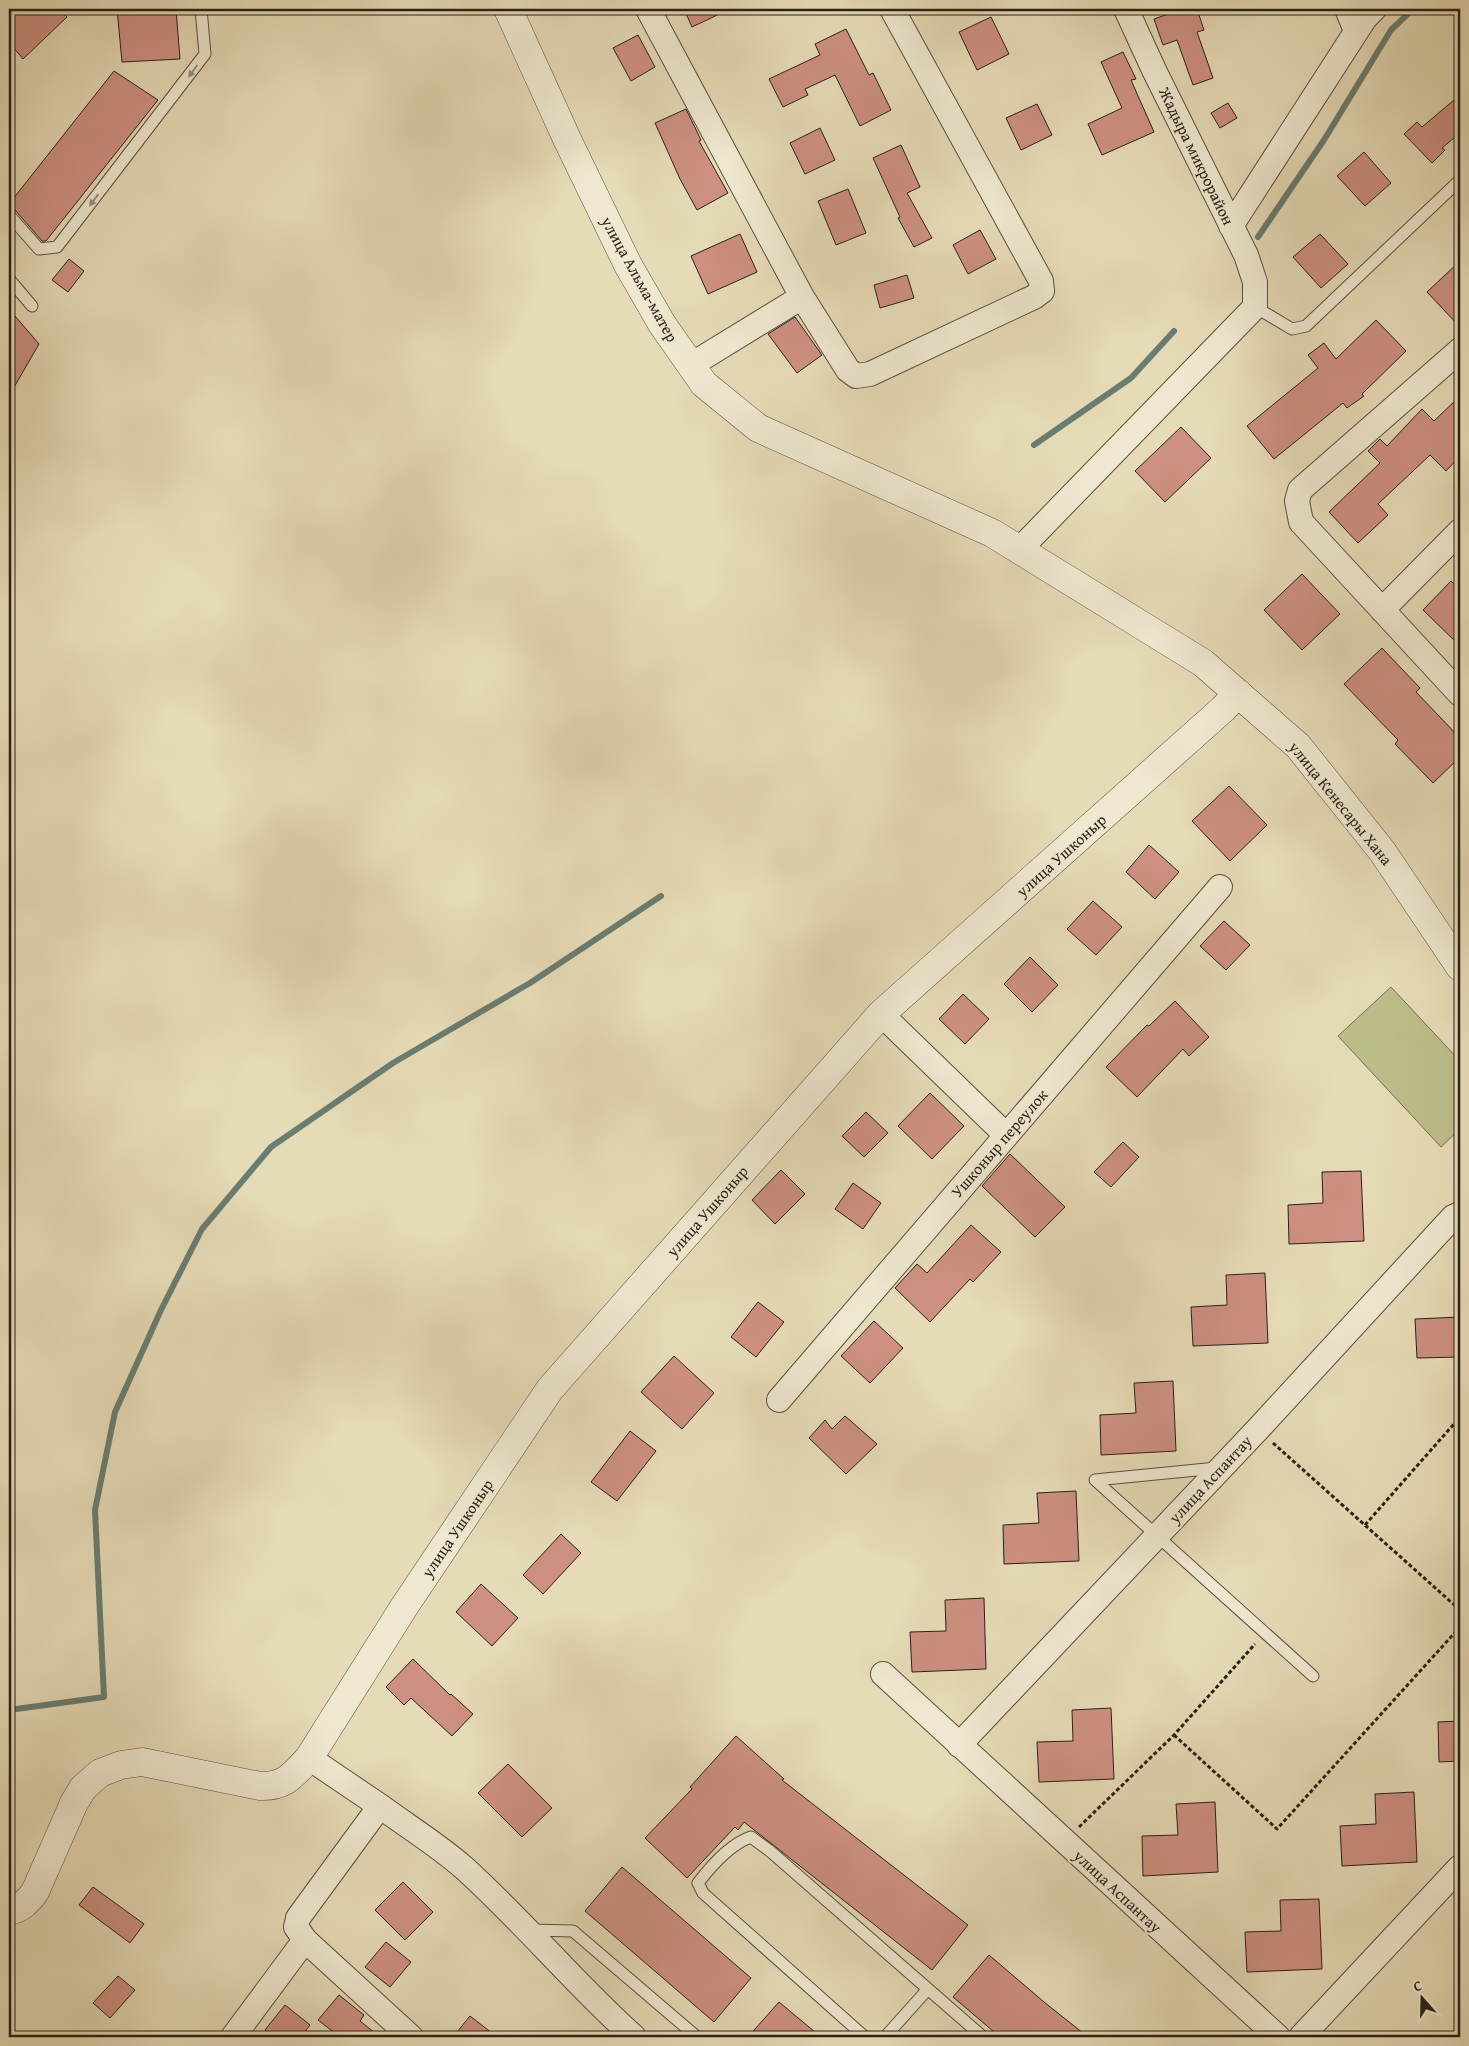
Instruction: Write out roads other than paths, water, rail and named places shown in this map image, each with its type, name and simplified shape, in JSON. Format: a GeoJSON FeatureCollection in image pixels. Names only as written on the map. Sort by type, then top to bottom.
{"type":"FeatureCollection","features":[{"type":"Feature","properties":{"kind":"street","name":"улица Альма-матер"},"geometry":{"type":"LineString","coordinates":[[508,9],[567,139],[628,265],[662,324],[704,384],[758,428],[992,533],[1020,549]]}},
{"type":"Feature","properties":{"kind":"street"},"geometry":{"type":"LineString","coordinates":[[648,9],[802,297],[848,370],[856,376],[870,374],[1034,297],[1042,291],[1041,281],[892,9]]}},
{"type":"Feature","properties":{"kind":"street","name":"Жадыра микрорайон"},"geometry":{"type":"LineString","coordinates":[[1126,9],[1154,70],[1246,255],[1255,282],[1255,307]]}},
{"type":"Feature","properties":{"kind":"street"},"geometry":{"type":"LineString","coordinates":[[1346,9],[1356,31]]}},
{"type":"Feature","properties":{"kind":"street"},"geometry":{"type":"LineString","coordinates":[[1231,226],[1356,31],[1374,9]]}},
{"type":"Feature","properties":{"kind":"street"},"geometry":{"type":"LineString","coordinates":[[690,365],[802,297]]}},
{"type":"Feature","properties":{"kind":"street"},"geometry":{"type":"LineString","coordinates":[[1020,549],[1255,307]]}},
{"type":"Feature","properties":{"kind":"street"},"geometry":{"type":"LineString","coordinates":[[1460,350],[1300,490],[1297,501],[1301,522],[1460,694]]}},
{"type":"Feature","properties":{"kind":"street"},"geometry":{"type":"LineString","coordinates":[[1382,610],[1460,531]]}},
{"type":"Feature","properties":{"kind":"street","name":"улица Кенесары Хана"},"geometry":{"type":"LineString","coordinates":[[1020,549],[1203,663],[1298,746],[1382,851],[1460,968]]}},
{"type":"Feature","properties":{"kind":"street","name":"улица Ушконыр"},"geometry":{"type":"LineString","coordinates":[[9,1911],[16,1910],[27,1903],[36,1892],[74,1803],[83,1788],[100,1773],[121,1765],[142,1762],[260,1786],[273,1787],[290,1778],[309,1758],[404,1607],[550,1389],[882,1014],[1057,859],[1223,709],[1238,693]]}},
{"type":"Feature","properties":{"kind":"street","name":"Ушконыр переулок"},"geometry":{"type":"LineString","coordinates":[[779,1400],[1220,887]]}},
{"type":"Feature","properties":{"kind":"street"},"geometry":{"type":"LineString","coordinates":[[882,1014],[1006,1135]]}},
{"type":"Feature","properties":{"kind":"street","name":"улица Аспантау"},"geometry":{"type":"LineString","coordinates":[[959,1745],[1258,1429],[1453,1217],[1460,1214]]}},
{"type":"Feature","properties":{"kind":"street","name":"улица Аспантау"},"geometry":{"type":"LineString","coordinates":[[883,1674],[1278,2037]]}},
{"type":"Feature","properties":{"kind":"street"},"geometry":{"type":"LineString","coordinates":[[309,1758],[380,1806],[462,1866],[597,2004],[634,2037]]}},
{"type":"Feature","properties":{"kind":"street"},"geometry":{"type":"LineString","coordinates":[[380,1806],[298,1918],[296,1927],[305,1940],[411,2037]]}},
{"type":"Feature","properties":{"kind":"street"},"geometry":{"type":"LineString","coordinates":[[1301,2037],[1460,1866]]}},
{"type":"Feature","properties":{"kind":"street"},"geometry":{"type":"LineString","coordinates":[[233,2037],[305,1940]]}},
{"type":"Feature","properties":{"kind":"lane"},"geometry":{"type":"LineString","coordinates":[[9,215],[39,249],[58,248],[205,54],[201,9]]}},
{"type":"Feature","properties":{"kind":"lane"},"geometry":{"type":"LineString","coordinates":[[1255,307],[1292,329],[1306,326],[1460,180]]}},
{"type":"Feature","properties":{"kind":"lane"},"geometry":{"type":"LineString","coordinates":[[9,279],[32,306]]}},
{"type":"Feature","properties":{"kind":"lane"},"geometry":{"type":"LineString","coordinates":[[1221,1468],[1095,1480],[1313,1676]]}},
{"type":"Feature","properties":{"kind":"lane"},"geometry":{"type":"LineString","coordinates":[[865,2037],[702,1893],[698,1883],[741,1840],[750,1837],[770,1851],[983,2037]]}},
{"type":"Feature","properties":{"kind":"lane"},"geometry":{"type":"LineString","coordinates":[[525,1930],[573,1931],[697,2037]]}},
{"type":"Feature","properties":{"kind":"lane"},"geometry":{"type":"LineString","coordinates":[[885,2037],[928,1989]]}},
{"type":"Feature","properties":{"kind":"waterway"},"geometry":{"type":"LineString","coordinates":[[1258,237],[1324,140],[1391,30],[1413,9]]}},
{"type":"Feature","properties":{"kind":"waterway"},"geometry":{"type":"LineString","coordinates":[[1034,445],[1131,378],[1174,331]]}},
{"type":"Feature","properties":{"kind":"waterway"},"geometry":{"type":"LineString","coordinates":[[9,1710],[104,1697],[95,1510],[115,1412],[161,1310],[202,1229],[271,1147],[393,1063],[530,983],[661,896]]}}]}
